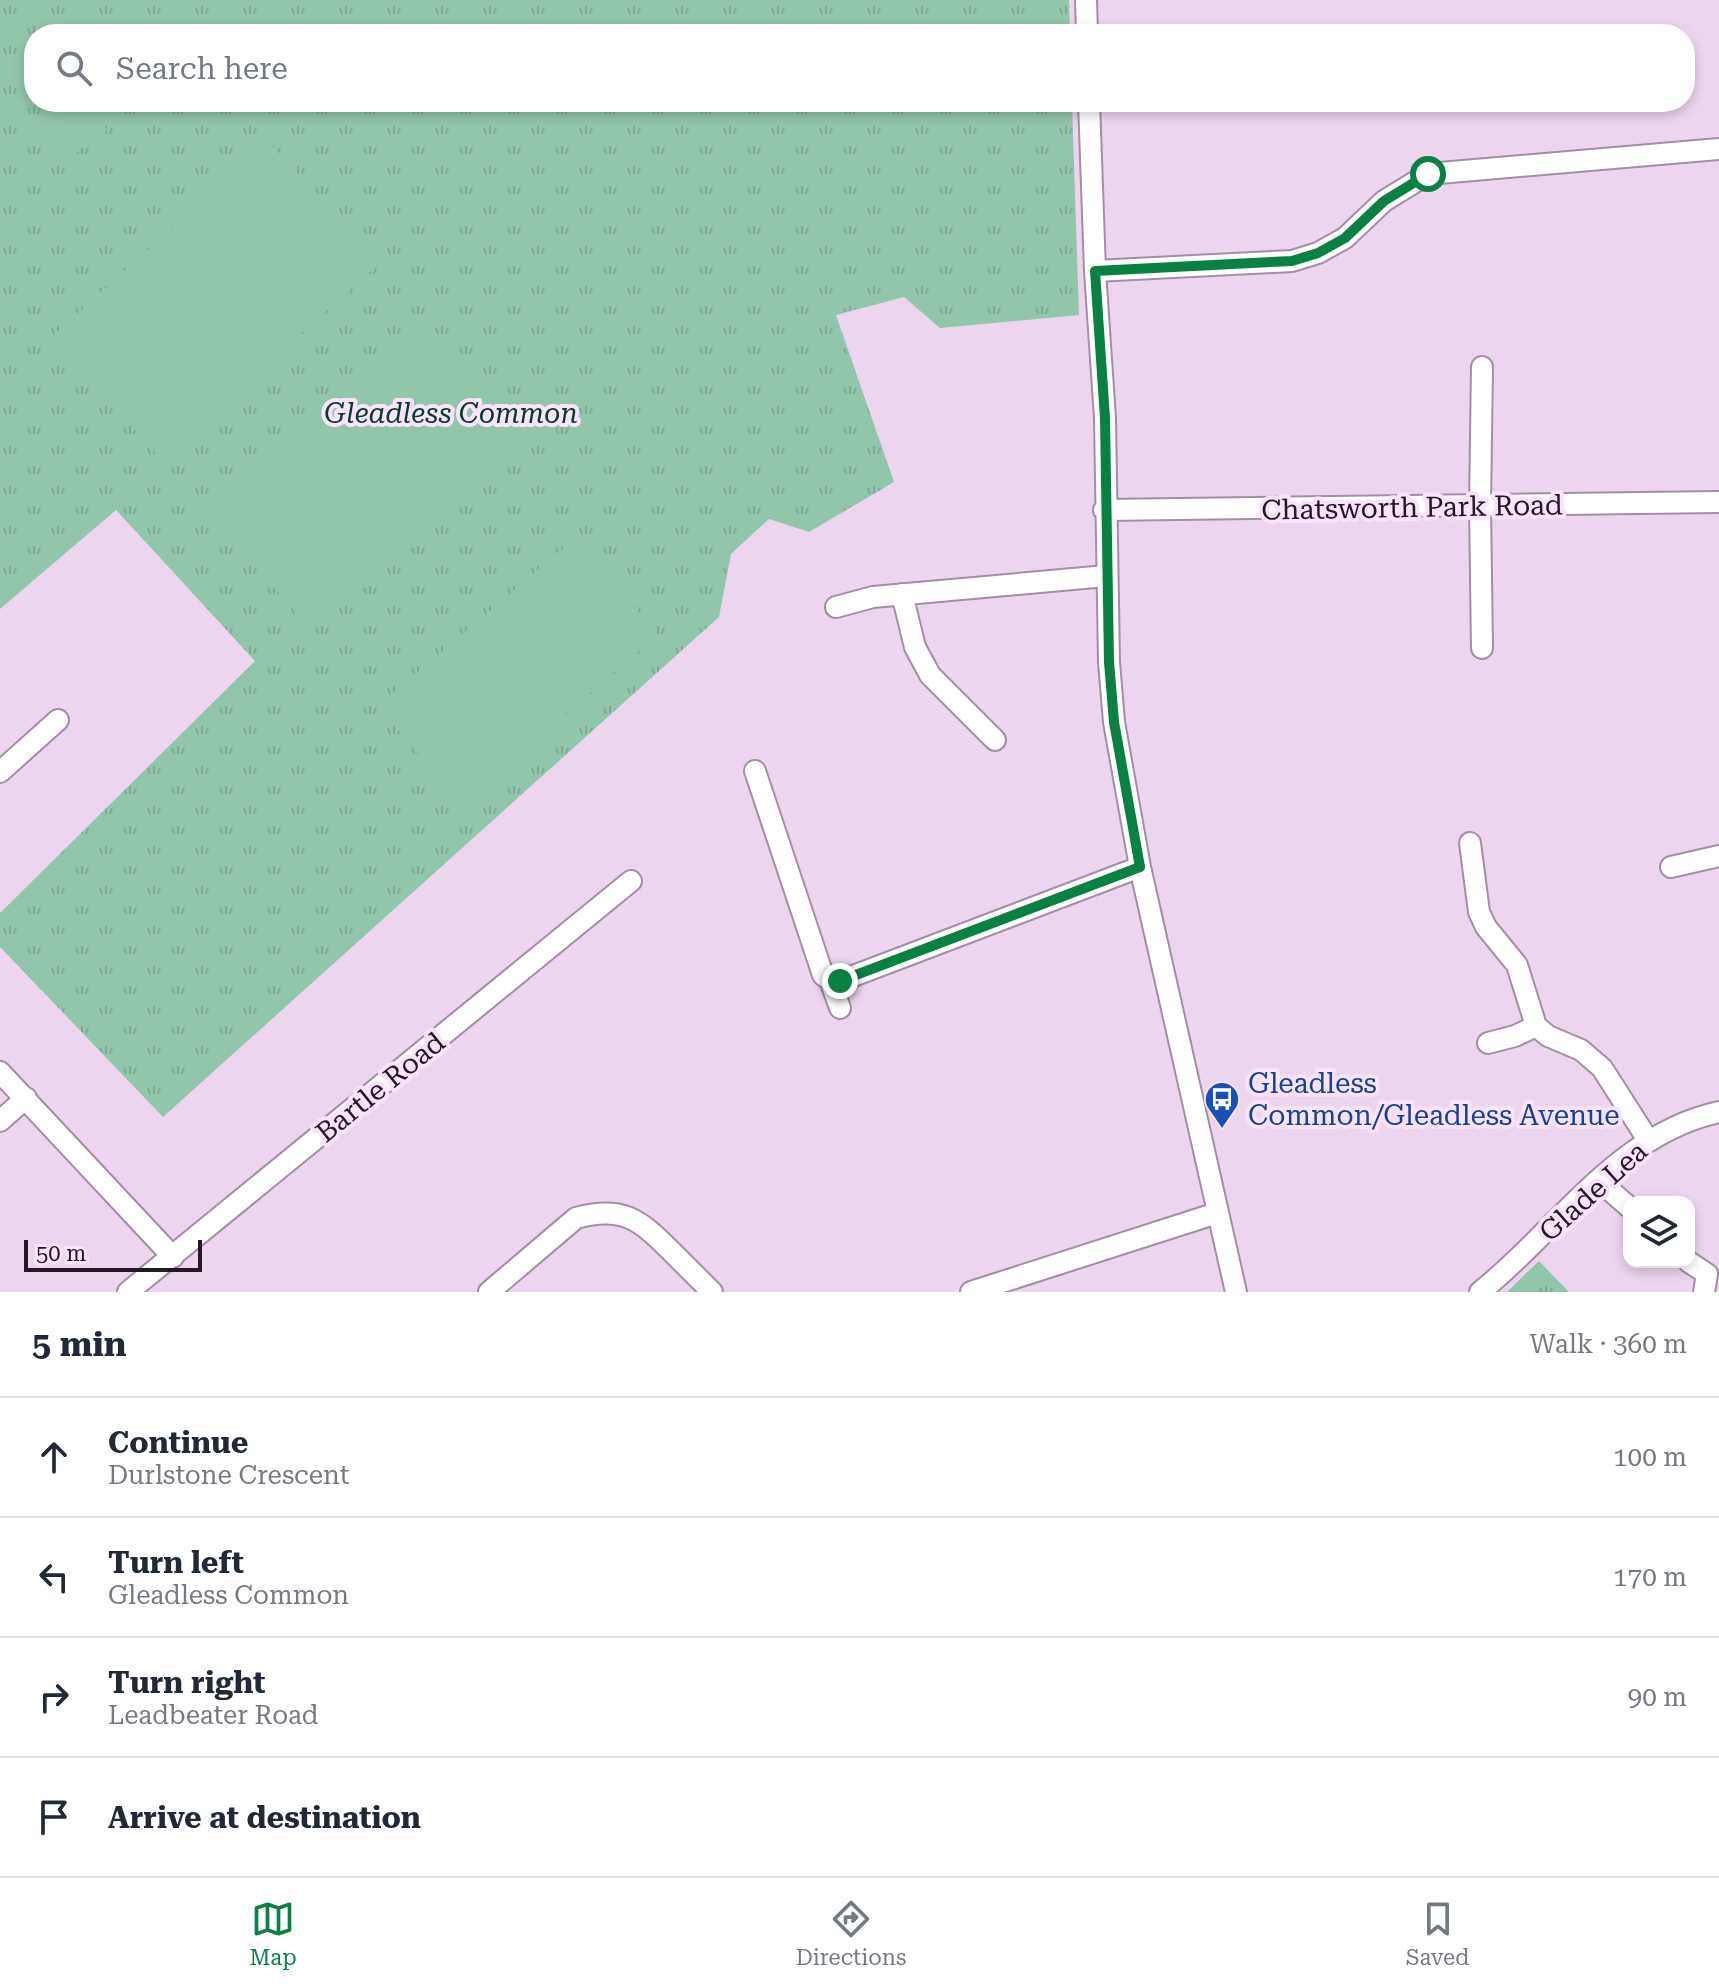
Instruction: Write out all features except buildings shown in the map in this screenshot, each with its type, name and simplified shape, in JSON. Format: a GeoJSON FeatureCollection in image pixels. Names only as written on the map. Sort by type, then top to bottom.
{"type":"FeatureCollection","features":[{"type":"Feature","properties":{"kind":"street"},"geometry":{"type":"LineString","coordinates":[[1086,0],[1087,24]]}},
{"type":"Feature","properties":{"kind":"street"},"geometry":{"type":"LineString","coordinates":[[1089,112],[1095,271],[1105,413],[1104,510],[1114,722],[1140,867],[1236,1292]]}},
{"type":"Feature","properties":{"kind":"street"},"geometry":{"type":"LineString","coordinates":[[1095,271],[1292,261],[1318,253],[1345,238],[1384,201],[1428,174],[1719,149]]}},
{"type":"Feature","properties":{"kind":"street"},"geometry":{"type":"LineString","coordinates":[[1482,367],[1482,648]]}},
{"type":"Feature","properties":{"kind":"street","name":"Chatsworth Park Road"},"geometry":{"type":"LineString","coordinates":[[1104,510],[1719,502]]}},
{"type":"Feature","properties":{"kind":"street"},"geometry":{"type":"LineString","coordinates":[[836,607],[873,597],[1106,576]]}},
{"type":"Feature","properties":{"kind":"street"},"geometry":{"type":"LineString","coordinates":[[902,594],[915,647],[930,675],[995,740]]}},
{"type":"Feature","properties":{"kind":"street"},"geometry":{"type":"LineString","coordinates":[[0,772],[58,720]]}},
{"type":"Feature","properties":{"kind":"street"},"geometry":{"type":"LineString","coordinates":[[755,771],[823,975],[830,980],[840,981],[1140,867]]}},
{"type":"Feature","properties":{"kind":"street"},"geometry":{"type":"LineString","coordinates":[[1470,843],[1479,912],[1486,927],[1517,965],[1536,1026],[1548,1036],[1581,1050],[1602,1068],[1648,1140]]}},
{"type":"Feature","properties":{"kind":"street"},"geometry":{"type":"LineString","coordinates":[[1671,867],[1719,856]]}},
{"type":"Feature","properties":{"kind":"street","name":"Bartle Road"},"geometry":{"type":"LineString","coordinates":[[128,1292],[631,881]]}},
{"type":"Feature","properties":{"kind":"street"},"geometry":{"type":"LineString","coordinates":[[830,980],[840,1008]]}},
{"type":"Feature","properties":{"kind":"street"},"geometry":{"type":"LineString","coordinates":[[1488,1043],[1515,1036],[1536,1026]]}},
{"type":"Feature","properties":{"kind":"street"},"geometry":{"type":"LineString","coordinates":[[0,1072],[173,1257]]}},
{"type":"Feature","properties":{"kind":"street"},"geometry":{"type":"LineString","coordinates":[[0,1121],[26,1098]]}},
{"type":"Feature","properties":{"kind":"street","name":"Glade Lea"},"geometry":{"type":"LineString","coordinates":[[1480,1292],[1598,1180],[1648,1140],[1678,1124],[1719,1112]]}},
{"type":"Feature","properties":{"kind":"street"},"geometry":{"type":"LineString","coordinates":[[1598,1180],[1623,1202]]}},
{"type":"Feature","properties":{"kind":"street"},"geometry":{"type":"LineString","coordinates":[[489,1292],[576,1218],[613,1212],[631,1217],[647,1227],[712,1292]]}},
{"type":"Feature","properties":{"kind":"street"},"geometry":{"type":"LineString","coordinates":[[971,1292],[1217,1213]]}},
{"type":"Feature","properties":{"kind":"street"},"geometry":{"type":"LineString","coordinates":[[1695,1266],[1707,1274],[1704,1292]]}},
{"type":"Feature","properties":{"kind":"green space","name":"Gleadless Common"},"geometry":{"type":"Polygon","coordinates":[[[0,0],[1069,0],[1070,24],[24,24],[24,112],[1072,112],[1079,315],[940,328],[904,297],[836,315],[894,482],[809,532],[769,519],[731,554],[719,617],[163,1117],[0,947],[0,913],[255,661],[116,510],[0,609],[0,0]]]}},
{"type":"Feature","properties":{"kind":"green space"},"geometry":{"type":"Polygon","coordinates":[[[58,112],[94,112],[107,130],[70,157],[44,122],[58,112]]]}},
{"type":"Feature","properties":{"kind":"green space"},"geometry":{"type":"Polygon","coordinates":[[[269,142],[379,264],[161,459],[51,337],[269,142]]]}},
{"type":"Feature","properties":{"kind":"green space"},"geometry":{"type":"Polygon","coordinates":[[[423,317],[530,439],[312,631],[205,509],[423,317]]]}},
{"type":"Feature","properties":{"kind":"green space"},"geometry":{"type":"Polygon","coordinates":[[[575,538],[658,635],[461,803],[378,706],[575,538]]]}},
{"type":"Feature","properties":{"kind":"green space"},"geometry":{"type":"Polygon","coordinates":[[[1539,1261],[1569,1292],[1507,1292],[1539,1261]]]}},
{"type":"Feature","properties":{"kind":"place","name":"Gleadless Common/Gleadless Avenue"},"geometry":{"type":"Point","coordinates":[1222,1130]}},
{"type":"Feature","properties":{"kind":"route"},"geometry":{"type":"LineString","coordinates":[[840,981],[1140,867],[1114,722],[1109,662],[1104,510],[1105,418],[1095,271],[1292,261],[1318,253],[1345,238],[1384,201],[1428,174]]}}]}
